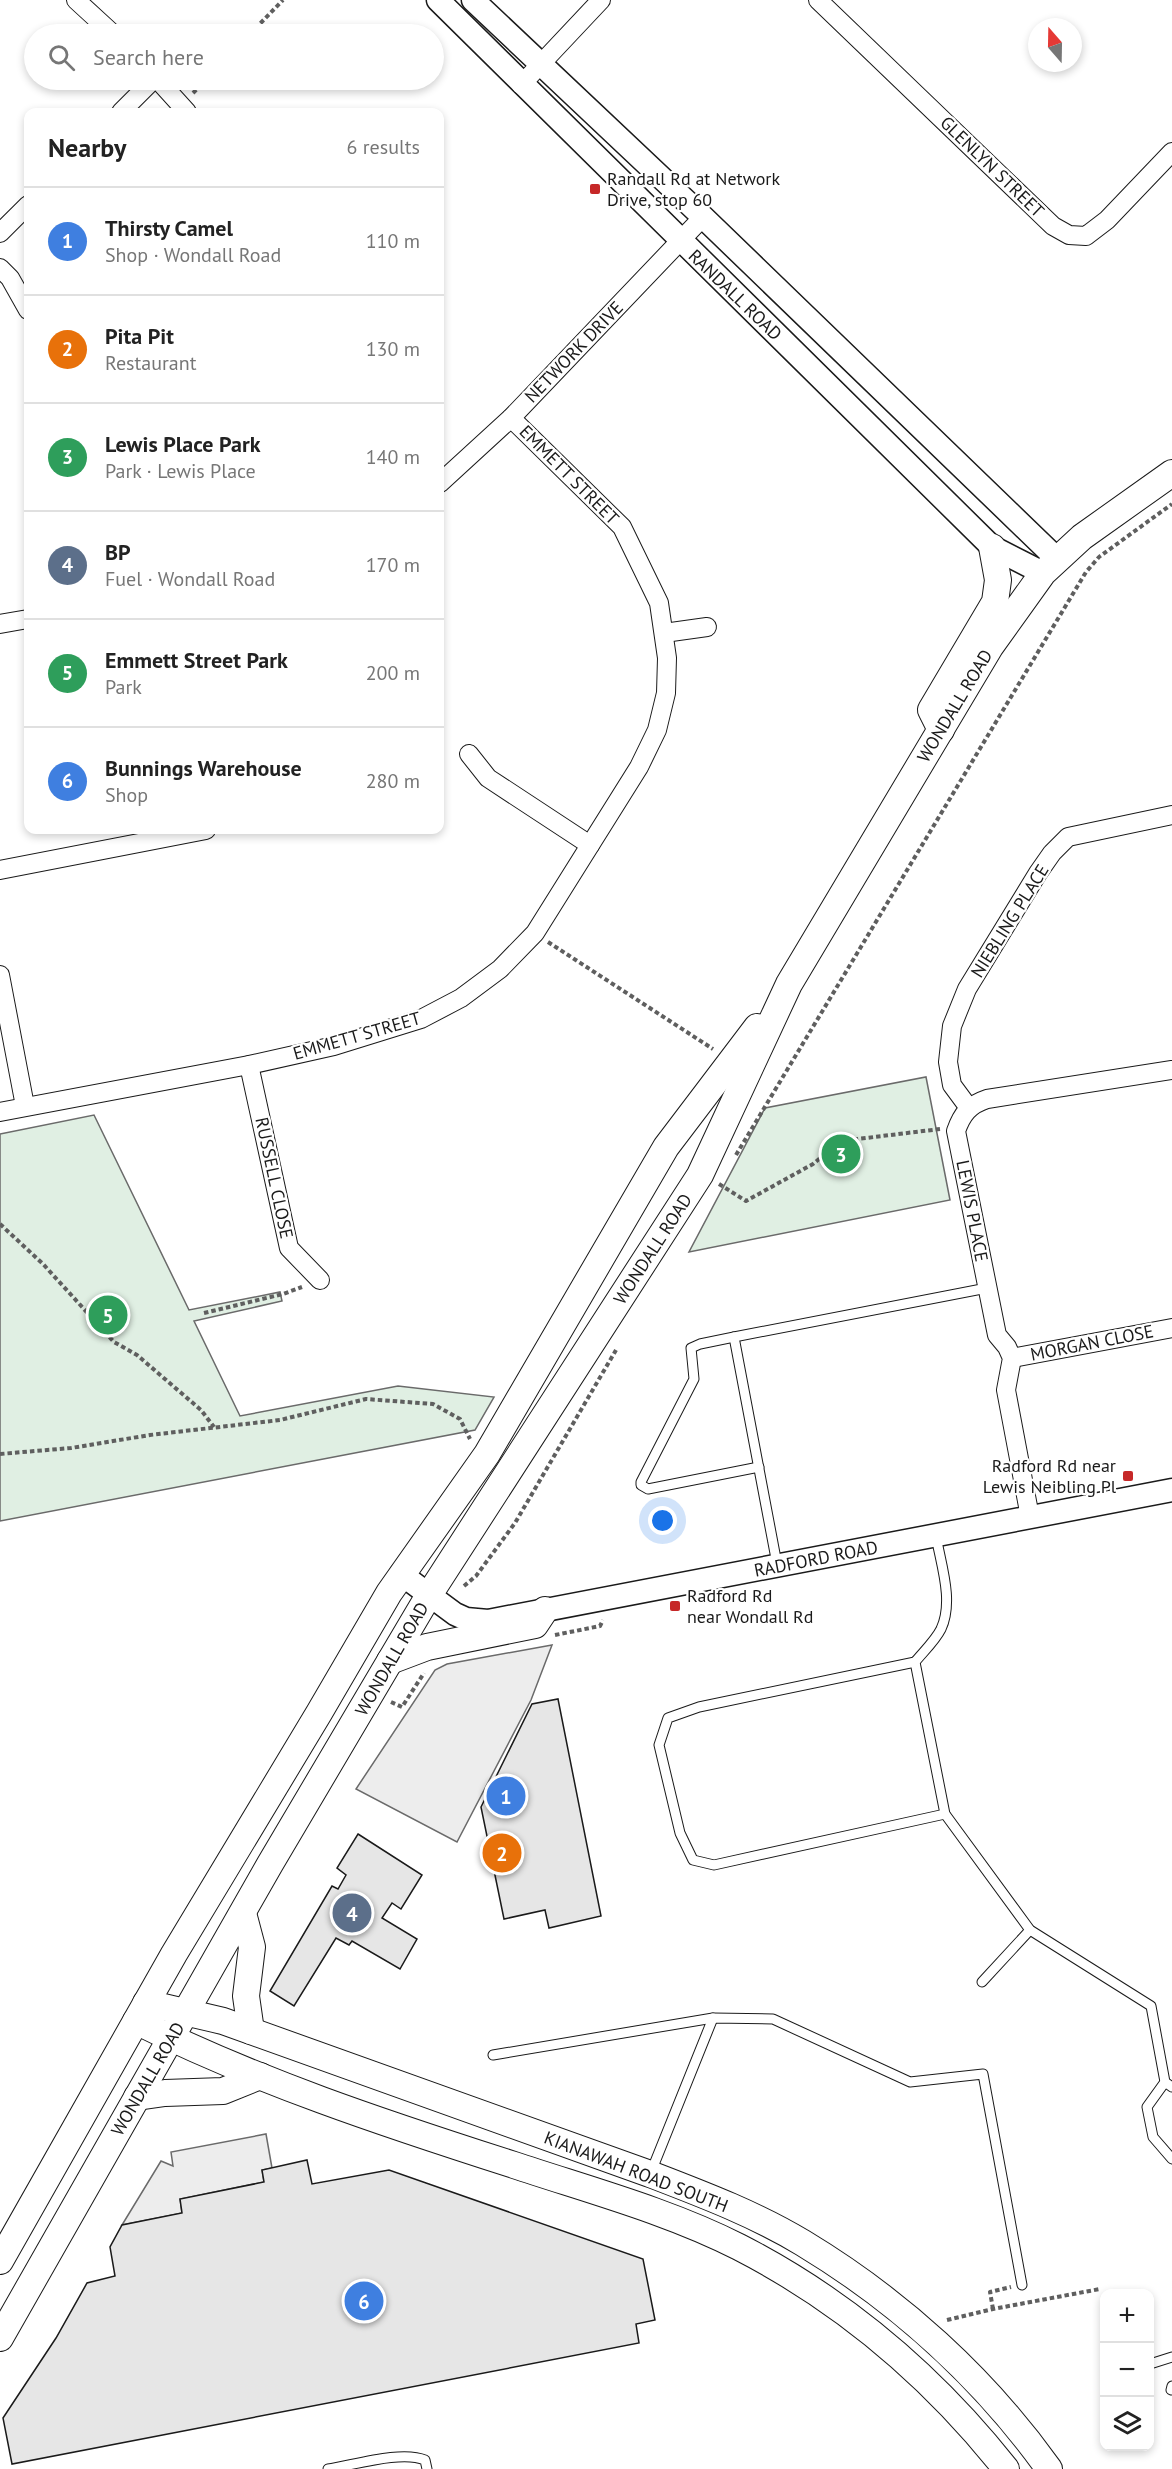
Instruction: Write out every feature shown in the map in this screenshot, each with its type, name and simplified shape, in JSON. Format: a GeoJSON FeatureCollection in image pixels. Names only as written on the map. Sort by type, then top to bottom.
{"type":"FeatureCollection","features":[{"type":"Feature","properties":{"kind":"main road","name":"WONDALL ROAD"},"geometry":{"type":"LineString","coordinates":[[0,2261],[203,1904],[401,1574],[487,1454],[666,1147],[789,984],[990,647],[1051,567],[1082,537],[1172,473]]}},
{"type":"Feature","properties":{"kind":"main road"},"geometry":{"type":"LineString","coordinates":[[940,730],[931,710],[995,602],[998,580],[992,547]]}},
{"type":"Feature","properties":{"kind":"main road","name":"WONDALL ROAD"},"geometry":{"type":"LineString","coordinates":[[0,2338],[243,1912],[429,1595],[715,1175],[789,984]]}},
{"type":"Feature","properties":{"kind":"main road"},"geometry":{"type":"LineString","coordinates":[[666,1147],[692,1152],[715,1175]]}},
{"type":"Feature","properties":{"kind":"main road"},"geometry":{"type":"LineString","coordinates":[[390,1661],[427,1647],[535,1625],[545,1610]]}},
{"type":"Feature","properties":{"kind":"main road"},"geometry":{"type":"LineString","coordinates":[[243,1912],[252,1947],[246,1996],[251,2031]]}},
{"type":"Feature","properties":{"kind":"main road","name":"KIANAWAH ROAD SOUTH"},"geometry":{"type":"LineString","coordinates":[[141,2012],[186,2011],[223,2021],[711,2197],[792,2238],[883,2298],[956,2361],[996,2403],[1049,2469]]}},
{"type":"Feature","properties":{"kind":"main road","name":"KIANAWAH ROAD SOUTH"},"geometry":{"type":"LineString","coordinates":[[141,2012],[171,2039],[260,2076],[404,2128],[684,2222],[740,2248],[821,2296],[876,2336],[948,2400],[1006,2469]]}},
{"type":"Feature","properties":{"kind":"main road"},"geometry":{"type":"LineString","coordinates":[[137,2097],[165,2093],[223,2091],[260,2076]]}},
{"type":"Feature","properties":{"kind":"street"},"geometry":{"type":"LineString","coordinates":[[76,0],[102,24]]}},
{"type":"Feature","properties":{"kind":"street","name":"RANDALL ROAD"},"geometry":{"type":"LineString","coordinates":[[438,0],[521,85],[992,547],[1051,567]]}},
{"type":"Feature","properties":{"kind":"street","name":"RANDALL ROAD"},"geometry":{"type":"LineString","coordinates":[[473,0],[703,216],[1051,567]]}},
{"type":"Feature","properties":{"kind":"street"},"geometry":{"type":"LineString","coordinates":[[521,85],[601,0]]}},
{"type":"Feature","properties":{"kind":"street","name":"GLENLYN STREET"},"geometry":{"type":"LineString","coordinates":[[818,0],[1053,226],[1069,235],[1086,236],[1107,220],[1172,152]]}},
{"type":"Feature","properties":{"kind":"street"},"geometry":{"type":"LineString","coordinates":[[124,108],[145,90]]}},
{"type":"Feature","properties":{"kind":"street"},"geometry":{"type":"LineString","coordinates":[[166,90],[183,108]]}},
{"type":"Feature","properties":{"kind":"street"},"geometry":{"type":"LineString","coordinates":[[0,233],[24,209]]}},
{"type":"Feature","properties":{"kind":"street","name":"NETWORK DRIVE"},"geometry":{"type":"LineString","coordinates":[[444,479],[511,418],[703,216]]}},
{"type":"Feature","properties":{"kind":"street"},"geometry":{"type":"LineString","coordinates":[[0,268],[10,278],[24,303]]}},
{"type":"Feature","properties":{"kind":"street","name":"EMMETT STREET"},"geometry":{"type":"LineString","coordinates":[[0,1112],[249,1065],[334,1046],[421,1020],[461,998],[492,975],[535,933],[639,767],[657,730],[666,693],[668,658],[659,603],[622,527],[511,418]]}},
{"type":"Feature","properties":{"kind":"street"},"geometry":{"type":"LineString","coordinates":[[0,624],[24,621]]}},
{"type":"Feature","properties":{"kind":"street"},"geometry":{"type":"LineString","coordinates":[[664,633],[707,627]]}},
{"type":"Feature","properties":{"kind":"street"},"geometry":{"type":"LineString","coordinates":[[469,754],[488,778],[590,845]]}},
{"type":"Feature","properties":{"kind":"street","name":"NIEBLING PLACE"},"geometry":{"type":"LineString","coordinates":[[969,1108],[952,1085],[948,1062],[952,1026],[967,989],[1052,852],[1068,837],[1172,816]]}},
{"type":"Feature","properties":{"kind":"street"},"geometry":{"type":"LineString","coordinates":[[0,870],[185,834]]}},
{"type":"Feature","properties":{"kind":"street"},"geometry":{"type":"LineString","coordinates":[[0,975],[25,1106]]}},
{"type":"Feature","properties":{"kind":"street","name":"RUSSELL CLOSE"},"geometry":{"type":"LineString","coordinates":[[249,1065],[289,1248],[320,1280]]}},
{"type":"Feature","properties":{"kind":"street"},"geometry":{"type":"LineString","coordinates":[[956,1131],[961,1117],[969,1108],[987,1099],[1172,1070]]}},
{"type":"Feature","properties":{"kind":"street","name":"LEWIS PLACE"},"geometry":{"type":"LineString","coordinates":[[956,1131],[997,1335],[1012,1358]]}},
{"type":"Feature","properties":{"kind":"street","name":"MORGAN CLOSE"},"geometry":{"type":"LineString","coordinates":[[1012,1358],[1172,1328]]}},
{"type":"Feature","properties":{"kind":"street"},"geometry":{"type":"LineString","coordinates":[[1012,1358],[1006,1390],[1030,1517]]}},
{"type":"Feature","properties":{"kind":"street","name":"RADFORD ROAD"},"geometry":{"type":"LineString","coordinates":[[401,1574],[466,1619],[488,1621],[1172,1490]]}},
{"type":"Feature","properties":{"kind":"lane"},"geometry":{"type":"LineString","coordinates":[[759,1467],[648,1489],[641,1485],[640,1482],[694,1379],[691,1348],[734,1337],[987,1288]]}},
{"type":"Feature","properties":{"kind":"lane"},"geometry":{"type":"LineString","coordinates":[[734,1337],[778,1566]]}},
{"type":"Feature","properties":{"kind":"lane"},"geometry":{"type":"LineString","coordinates":[[936,1536],[947,1600],[947,1615],[940,1631],[915,1662],[699,1707],[668,1718],[659,1745],[680,1833],[693,1860],[714,1866],[945,1814]]}},
{"type":"Feature","properties":{"kind":"lane"},"geometry":{"type":"LineString","coordinates":[[915,1662],[945,1814],[1030,1930],[1150,2006],[1168,2085],[1148,2107],[1153,2137],[1172,2159]]}},
{"type":"Feature","properties":{"kind":"lane"},"geometry":{"type":"LineString","coordinates":[[982,1982],[1030,1930]]}},
{"type":"Feature","properties":{"kind":"lane"},"geometry":{"type":"LineString","coordinates":[[650,2174],[713,2018]]}},
{"type":"Feature","properties":{"kind":"lane"},"geometry":{"type":"LineString","coordinates":[[493,2055],[713,2018],[772,2019],[910,2082],[983,2074],[1022,2285]]}},
{"type":"Feature","properties":{"kind":"lane"},"geometry":{"type":"LineString","coordinates":[[1154,2362],[1172,2357]]}},
{"type":"Feature","properties":{"kind":"lane"},"geometry":{"type":"LineString","coordinates":[[328,2469],[417,2456],[425,2460],[427,2469]]}},
{"type":"Feature","properties":{"kind":"path"},"geometry":{"type":"LineString","coordinates":[[259,24],[283,0]]}},
{"type":"Feature","properties":{"kind":"path"},"geometry":{"type":"LineString","coordinates":[[734,1159],[1086,572],[1099,557],[1172,504]]}},
{"type":"Feature","properties":{"kind":"path"},"geometry":{"type":"LineString","coordinates":[[535,933],[714,1049]]}},
{"type":"Feature","properties":{"kind":"path"},"geometry":{"type":"LineString","coordinates":[[715,1175],[746,1201],[813,1164],[841,1141],[925,1131],[949,1129],[956,1131]]}},
{"type":"Feature","properties":{"kind":"path"},"geometry":{"type":"LineString","coordinates":[[713,1192],[715,1175]]}},
{"type":"Feature","properties":{"kind":"path"},"geometry":{"type":"LineString","coordinates":[[0,1224],[43,1264],[114,1342],[137,1355],[201,1410],[215,1428]]}},
{"type":"Feature","properties":{"kind":"path"},"geometry":{"type":"LineString","coordinates":[[204,1313],[283,1294],[320,1280]]}},
{"type":"Feature","properties":{"kind":"path"},"geometry":{"type":"LineString","coordinates":[[464,1586],[476,1576],[514,1522],[618,1348]]}},
{"type":"Feature","properties":{"kind":"path"},"geometry":{"type":"LineString","coordinates":[[0,1454],[71,1448],[280,1420],[366,1399],[433,1404],[460,1419],[472,1443]]}},
{"type":"Feature","properties":{"kind":"path"},"geometry":{"type":"LineString","coordinates":[[993,2309],[990,2292],[1022,2285]]}},
{"type":"Feature","properties":{"kind":"path"},"geometry":{"type":"LineString","coordinates":[[947,2320],[1100,2289]]}},
{"type":"Feature","properties":{"kind":"green space"},"geometry":{"type":"Polygon","coordinates":[[[926,1077],[950,1200],[689,1252],[765,1108],[926,1077]]]}},
{"type":"Feature","properties":{"kind":"green space"},"geometry":{"type":"Polygon","coordinates":[[[94,1115],[189,1310],[280,1292],[282,1301],[194,1321],[240,1416],[398,1386],[494,1397],[475,1430],[0,1521],[0,1134],[94,1115]]]}},
{"type":"Feature","properties":{"kind":"shaded area"},"geometry":{"type":"Polygon","coordinates":[[[552,1645],[531,1700],[457,1842],[356,1789],[435,1670],[447,1664],[552,1645]]]}},
{"type":"Feature","properties":{"kind":"shaded area"},"geometry":{"type":"Polygon","coordinates":[[[266,2134],[272,2168],[262,2170],[264,2182],[180,2199],[182,2213],[122,2225],[161,2161],[173,2166],[171,2152],[266,2134]]]}},
{"type":"Feature","properties":{"kind":"building"},"geometry":{"type":"Polygon","coordinates":[[[558,1699],[601,1916],[549,1928],[545,1910],[504,1919],[481,1807],[532,1704],[558,1699]]]}},
{"type":"Feature","properties":{"kind":"building"},"geometry":{"type":"Polygon","coordinates":[[[358,1834],[422,1875],[401,1909],[392,1903],[382,1918],[417,1939],[400,1969],[352,1941],[349,1945],[336,1938],[294,2006],[270,1991],[332,1886],[338,1889],[346,1875],[337,1868],[358,1834]]]}},
{"type":"Feature","properties":{"kind":"building"},"geometry":{"type":"Polygon","coordinates":[[[307,2160],[312,2184],[389,2170],[643,2259],[655,2320],[636,2324],[639,2343],[12,2464],[3,2418],[56,2338],[87,2283],[115,2276],[110,2247],[122,2225],[182,2213],[180,2199],[264,2182],[262,2170],[307,2160]]]}},
{"type":"Feature","properties":{"kind":"place","name":"Randall Rd at Network Drive, stop 60"},"geometry":{"type":"Point","coordinates":[595,189]}},
{"type":"Feature","properties":{"kind":"place","name":"Lewis Place Park"},"geometry":{"type":"Point","coordinates":[841,1154]}},
{"type":"Feature","properties":{"kind":"place","name":"Emmett Street Park"},"geometry":{"type":"Point","coordinates":[108,1315]}},
{"type":"Feature","properties":{"kind":"place","name":"Radford Rd near Lewis Neibling Pl"},"geometry":{"type":"Point","coordinates":[1128,1476]}},
{"type":"Feature","properties":{"kind":"place","name":"Radford Rd near Wondall Rd"},"geometry":{"type":"Point","coordinates":[675,1606]}},
{"type":"Feature","properties":{"kind":"place","name":"Thirsty Camel"},"geometry":{"type":"Point","coordinates":[506,1796]}},
{"type":"Feature","properties":{"kind":"place","name":"Pita Pit"},"geometry":{"type":"Point","coordinates":[502,1853]}},
{"type":"Feature","properties":{"kind":"place","name":"BP"},"geometry":{"type":"Point","coordinates":[352,1913]}},
{"type":"Feature","properties":{"kind":"place","name":"Bunnings Warehouse"},"geometry":{"type":"Point","coordinates":[364,2301]}}]}
